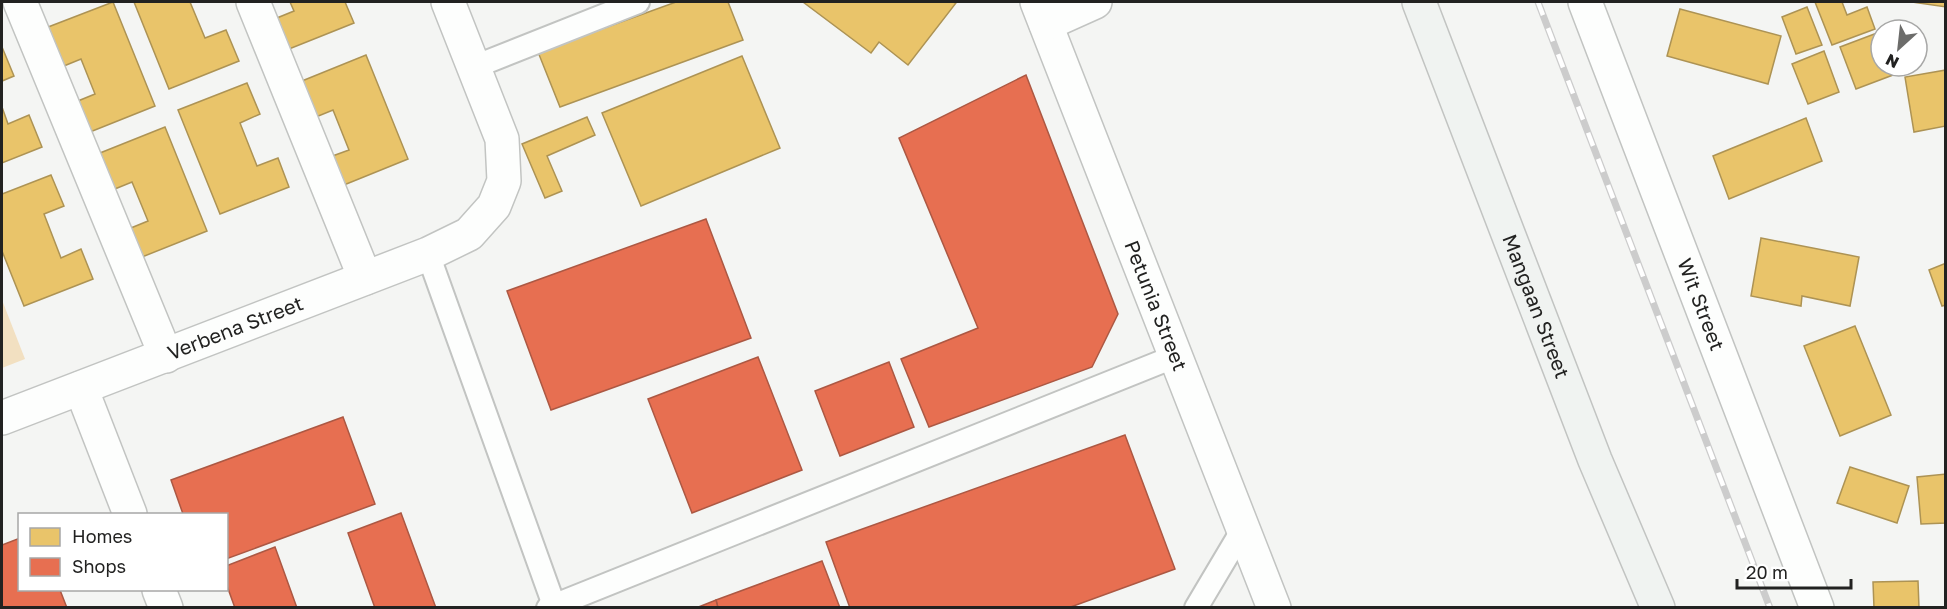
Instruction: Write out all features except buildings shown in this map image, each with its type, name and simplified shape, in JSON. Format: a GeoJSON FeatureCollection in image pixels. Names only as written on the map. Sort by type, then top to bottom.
{"type":"FeatureCollection","features":[{"type":"Feature","properties":{"kind":"street"},"geometry":{"type":"LineString","coordinates":[[20,2],[166,356]]}},
{"type":"Feature","properties":{"kind":"street"},"geometry":{"type":"LineString","coordinates":[[253,2],[365,278]]}},
{"type":"Feature","properties":{"kind":"street"},"geometry":{"type":"LineString","coordinates":[[448,2],[474,67]]}},
{"type":"Feature","properties":{"kind":"street"},"geometry":{"type":"LineString","coordinates":[[1042,13],[1095,2]]}},
{"type":"Feature","properties":{"kind":"street","name":"Mangaan Street"},"geometry":{"type":"LineString","coordinates":[[1419,2],[1595,460],[1658,608]]}},
{"type":"Feature","properties":{"kind":"street","name":"Wit Street"},"geometry":{"type":"LineString","coordinates":[[1586,2],[1817,608]]}},
{"type":"Feature","properties":{"kind":"street","name":"Petunia Street"},"geometry":{"type":"LineString","coordinates":[[1042,13],[1274,608]]}},
{"type":"Feature","properties":{"kind":"street","name":"Verbena Street"},"geometry":{"type":"LineString","coordinates":[[2,418],[428,254],[469,234],[494,206],[504,181],[502,139],[474,67]]}},
{"type":"Feature","properties":{"kind":"street"},"geometry":{"type":"LineString","coordinates":[[81,388],[130,513]]}},
{"type":"Feature","properties":{"kind":"street"},"geometry":{"type":"LineString","coordinates":[[159,591],[166,608]]}},
{"type":"Feature","properties":{"kind":"lane"},"geometry":{"type":"LineString","coordinates":[[474,67],[639,2]]}},
{"type":"Feature","properties":{"kind":"lane"},"geometry":{"type":"LineString","coordinates":[[428,254],[552,606],[1176,356]]}},
{"type":"Feature","properties":{"kind":"lane"},"geometry":{"type":"LineString","coordinates":[[1196,608],[1244,529]]}},
{"type":"Feature","properties":{"kind":"shaded area"},"geometry":{"type":"Polygon","coordinates":[[[2,300],[25,359],[2,368],[2,300]]]}},
{"type":"Feature","properties":{"kind":"railway"},"geometry":{"type":"LineString","coordinates":[[1538,2],[1770,608]]}}]}
